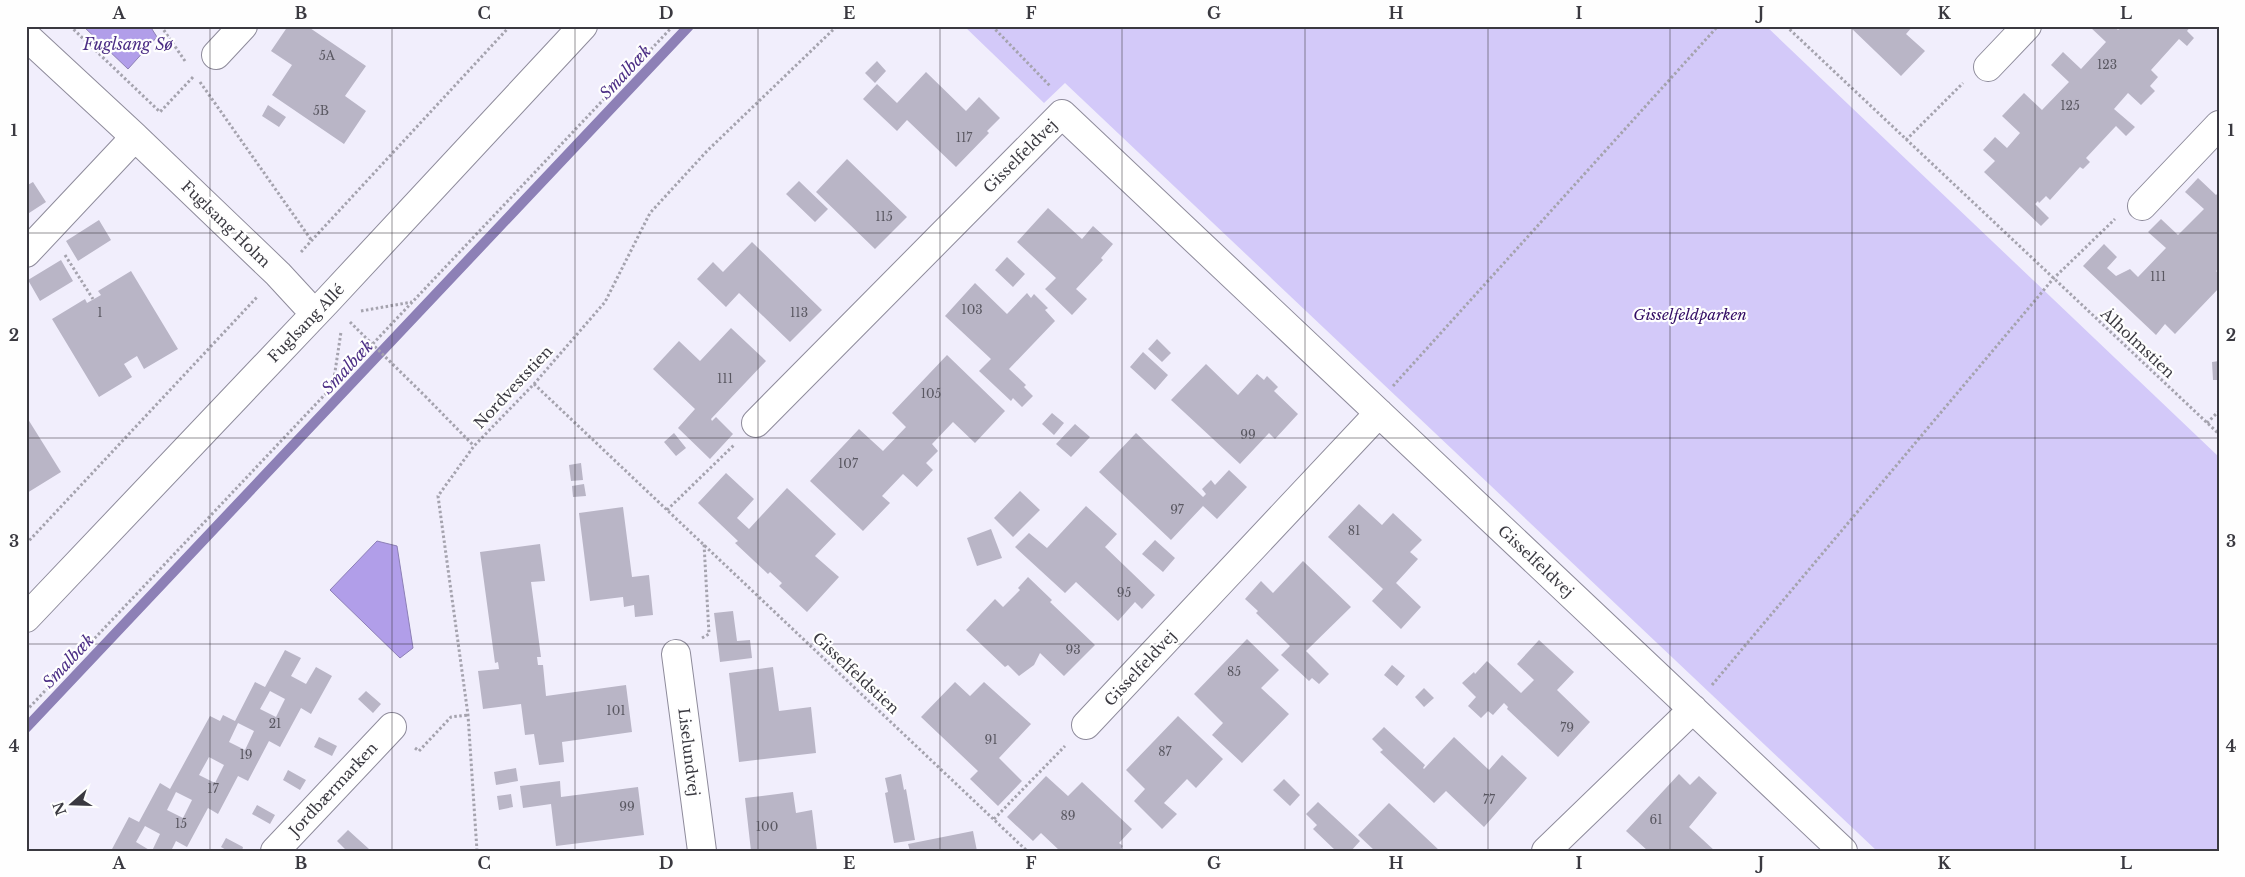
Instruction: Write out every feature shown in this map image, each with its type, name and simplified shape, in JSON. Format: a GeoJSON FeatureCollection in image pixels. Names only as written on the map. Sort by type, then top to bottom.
{"type":"FeatureCollection","features":[{"type":"Feature","properties":{"kind":"street"},"geometry":{"type":"LineString","coordinates":[[216,55],[243,26]]}},
{"type":"Feature","properties":{"kind":"street","name":"Fuglsang Allé"},"geometry":{"type":"LineString","coordinates":[[26,618],[583,26]]}},
{"type":"Feature","properties":{"kind":"street"},"geometry":{"type":"LineString","coordinates":[[1988,67],[2027,26]]}},
{"type":"Feature","properties":{"kind":"street","name":"Fuglsang Holm"},"geometry":{"type":"LineString","coordinates":[[26,36],[278,274],[314,313]]}},
{"type":"Feature","properties":{"kind":"street","name":"Gisselfeldvej"},"geometry":{"type":"LineString","coordinates":[[756,424],[1062,114],[1843,851]]}},
{"type":"Feature","properties":{"kind":"street"},"geometry":{"type":"LineString","coordinates":[[2142,206],[2219,125]]}},
{"type":"Feature","properties":{"kind":"street"},"geometry":{"type":"LineString","coordinates":[[26,253],[135,138]]}},
{"type":"Feature","properties":{"kind":"street","name":"Gisselfeldvej"},"geometry":{"type":"LineString","coordinates":[[1086,725],[1376,411]]}},
{"type":"Feature","properties":{"kind":"street","name":"Liselundvej"},"geometry":{"type":"LineString","coordinates":[[676,654],[702,851]]}},
{"type":"Feature","properties":{"kind":"street"},"geometry":{"type":"LineString","coordinates":[[1546,851],[1693,709]]}},
{"type":"Feature","properties":{"kind":"street","name":"Jordbærmarken"},"geometry":{"type":"LineString","coordinates":[[275,851],[392,727]]}},
{"type":"Feature","properties":{"kind":"path"},"geometry":{"type":"LineString","coordinates":[[70,26],[160,112],[195,75]]}},
{"type":"Feature","properties":{"kind":"path"},"geometry":{"type":"LineString","coordinates":[[162,26],[312,241]]}},
{"type":"Feature","properties":{"kind":"path"},"geometry":{"type":"LineString","coordinates":[[26,710],[673,26]]}},
{"type":"Feature","properties":{"kind":"path","name":"Nordveststien"},"geometry":{"type":"LineString","coordinates":[[477,851],[468,715],[438,496],[474,446],[534,384],[605,302],[650,213],[707,151],[837,26]]}},
{"type":"Feature","properties":{"kind":"path"},"geometry":{"type":"LineString","coordinates":[[992,26],[1060,98],[1062,114]]}},
{"type":"Feature","properties":{"kind":"path"},"geometry":{"type":"LineString","coordinates":[[1376,411],[1718,26]]}},
{"type":"Feature","properties":{"kind":"path","name":"Ålholmstien"},"geometry":{"type":"LineString","coordinates":[[1786,26],[2219,434]]}},
{"type":"Feature","properties":{"kind":"path"},"geometry":{"type":"LineString","coordinates":[[1906,140],[1972,74],[1988,67]]}},
{"type":"Feature","properties":{"kind":"path"},"geometry":{"type":"LineString","coordinates":[[1693,709],[2053,279],[2117,217],[2142,206]]}},
{"type":"Feature","properties":{"kind":"path"},"geometry":{"type":"LineString","coordinates":[[45,232],[56,242],[93,299]]}},
{"type":"Feature","properties":{"kind":"path"},"geometry":{"type":"LineString","coordinates":[[352,313],[413,302]]}},
{"type":"Feature","properties":{"kind":"path"},"geometry":{"type":"LineString","coordinates":[[333,386],[342,324]]}},
{"type":"Feature","properties":{"kind":"path"},"geometry":{"type":"LineString","coordinates":[[357,329],[474,446]]}},
{"type":"Feature","properties":{"kind":"path","name":"Gisselfeldstien"},"geometry":{"type":"LineString","coordinates":[[534,384],[1027,851]]}},
{"type":"Feature","properties":{"kind":"path"},"geometry":{"type":"LineString","coordinates":[[2207,423],[2219,411]]}},
{"type":"Feature","properties":{"kind":"path"},"geometry":{"type":"LineString","coordinates":[[667,510],[756,424]]}},
{"type":"Feature","properties":{"kind":"path"},"geometry":{"type":"LineString","coordinates":[[676,654],[709,634],[704,544]]}},
{"type":"Feature","properties":{"kind":"path"},"geometry":{"type":"LineString","coordinates":[[392,727],[419,751],[450,717],[468,715]]}},
{"type":"Feature","properties":{"kind":"path"},"geometry":{"type":"LineString","coordinates":[[994,819],[1086,725]]}},
{"type":"Feature","properties":{"kind":"green space","name":"Gisselfeldparken"},"geometry":{"type":"Polygon","coordinates":[[[964,26],[1766,26],[2219,457],[2219,851],[1877,851],[1065,83],[1044,103],[964,26]]]}},
{"type":"Feature","properties":{"kind":"water","name":"Fuglsang Sø"},"geometry":{"type":"Polygon","coordinates":[[[83,26],[150,26],[157,37],[128,69],[83,26]]]}},
{"type":"Feature","properties":{"kind":"water"},"geometry":{"type":"Polygon","coordinates":[[[377,541],[397,546],[413,648],[400,658],[330,590],[377,541]]]}},
{"type":"Feature","properties":{"kind":"building"},"geometry":{"type":"Polygon","coordinates":[[[288,26],[307,26],[366,66],[345,96],[366,111],[344,144],[272,95],[292,65],[271,51],[288,26]]]}},
{"type":"Feature","properties":{"kind":"building"},"geometry":{"type":"Polygon","coordinates":[[[1849,26],[1913,26],[1906,34],[1925,51],[1901,76],[1849,26]]]}},
{"type":"Feature","properties":{"kind":"building"},"geometry":{"type":"Polygon","coordinates":[[[2089,26],[2114,26],[2118,30],[2122,26],[2191,26],[2187,31],[2194,38],[2187,46],[2179,39],[2151,70],[2158,77],[2150,86],[2155,91],[2141,105],[2128,93],[2114,109],[2135,127],[2126,136],[2116,126],[2086,158],[2090,162],[2083,169],[2080,167],[2050,200],[2046,196],[2039,203],[2038,201],[2035,204],[2049,218],[2041,226],[1984,172],[1995,161],[1983,150],[1995,137],[2007,148],[2020,133],[2002,116],[2024,93],[2042,110],[2069,82],[2051,65],[2063,52],[2081,69],[2106,42],[2089,26]]]}},
{"type":"Feature","properties":{"kind":"building"},"geometry":{"type":"Polygon","coordinates":[[[877,61],[886,71],[875,83],[865,73],[877,61]]]}},
{"type":"Feature","properties":{"kind":"building"},"geometry":{"type":"Polygon","coordinates":[[[926,72],[966,111],[979,97],[1000,118],[987,131],[989,133],[956,167],[907,120],[897,131],[863,99],[877,84],[897,103],[926,72]]]}},
{"type":"Feature","properties":{"kind":"building"},"geometry":{"type":"Polygon","coordinates":[[[268,105],[286,117],[279,127],[262,116],[268,105]]]}},
{"type":"Feature","properties":{"kind":"building"},"geometry":{"type":"Polygon","coordinates":[[[847,159],[907,217],[875,249],[816,192],[847,159]]]}},
{"type":"Feature","properties":{"kind":"building"},"geometry":{"type":"Polygon","coordinates":[[[2198,178],[2216,195],[2219,192],[2219,269],[2216,271],[2219,273],[2219,288],[2175,334],[2165,324],[2156,335],[2083,266],[2104,244],[2117,257],[2107,268],[2116,276],[2130,269],[2138,277],[2166,248],[2148,232],[2161,219],[2178,235],[2204,209],[2185,192],[2198,178]]]}},
{"type":"Feature","properties":{"kind":"building"},"geometry":{"type":"Polygon","coordinates":[[[799,181],[828,209],[815,222],[786,194],[799,181]]]}},
{"type":"Feature","properties":{"kind":"building"},"geometry":{"type":"Polygon","coordinates":[[[33,182],[46,202],[26,215],[26,186],[33,182]]]}},
{"type":"Feature","properties":{"kind":"building"},"geometry":{"type":"Polygon","coordinates":[[[1048,208],[1082,239],[1093,226],[1113,244],[1101,258],[1103,260],[1076,289],[1087,299],[1072,315],[1045,289],[1056,278],[1017,242],[1048,208]]]}},
{"type":"Feature","properties":{"kind":"building"},"geometry":{"type":"Polygon","coordinates":[[[99,220],[111,240],[78,261],[66,241],[99,220]]]}},
{"type":"Feature","properties":{"kind":"building"},"geometry":{"type":"Polygon","coordinates":[[[752,242],[822,310],[790,342],[739,293],[726,307],[697,279],[713,262],[723,272],[752,242]]]}},
{"type":"Feature","properties":{"kind":"building"},"geometry":{"type":"Polygon","coordinates":[[[1007,257],[1025,274],[1013,287],[995,270],[1007,257]]]}},
{"type":"Feature","properties":{"kind":"building"},"geometry":{"type":"Polygon","coordinates":[[[61,260],[73,281],[40,301],[28,280],[61,260]]]}},
{"type":"Feature","properties":{"kind":"building"},"geometry":{"type":"Polygon","coordinates":[[[131,271],[178,349],[144,369],[137,356],[124,364],[132,377],[99,397],[52,319],[85,299],[87,303],[101,295],[98,291],[131,271]]]}},
{"type":"Feature","properties":{"kind":"building"},"geometry":{"type":"Polygon","coordinates":[[[975,283],[1007,314],[1027,293],[1031,298],[1034,294],[1048,308],[1045,310],[1055,321],[1009,369],[1026,385],[1024,387],[1033,396],[1022,407],[1013,398],[1011,401],[979,371],[991,359],[945,316],[975,283]]]}},
{"type":"Feature","properties":{"kind":"building"},"geometry":{"type":"Polygon","coordinates":[[[731,328],[766,361],[711,419],[712,421],[716,417],[733,434],[710,459],[678,428],[695,409],[653,369],[679,341],[700,361],[731,328]]]}},
{"type":"Feature","properties":{"kind":"building"},"geometry":{"type":"Polygon","coordinates":[[[1157,339],[1171,353],[1162,362],[1148,349],[1157,339]]]}},
{"type":"Feature","properties":{"kind":"building"},"geometry":{"type":"Polygon","coordinates":[[[1143,352],[1168,375],[1155,390],[1130,367],[1143,352]]]}},
{"type":"Feature","properties":{"kind":"building"},"geometry":{"type":"Polygon","coordinates":[[[947,355],[1005,411],[975,443],[953,422],[932,444],[938,451],[926,463],[933,470],[917,487],[903,474],[882,496],[890,503],[863,531],[810,481],[859,429],[883,451],[906,427],[892,413],[947,355]]]}},
{"type":"Feature","properties":{"kind":"building"},"geometry":{"type":"Polygon","coordinates":[[[2219,361],[2218,386],[2217,380],[2213,380],[2212,362],[2219,361]]]}},
{"type":"Feature","properties":{"kind":"building"},"geometry":{"type":"Polygon","coordinates":[[[1206,364],[1238,395],[1257,374],[1264,380],[1267,376],[1278,387],[1274,391],[1298,414],[1275,439],[1269,433],[1240,464],[1171,400],[1206,364]]]}},
{"type":"Feature","properties":{"kind":"building"},"geometry":{"type":"Polygon","coordinates":[[[1052,413],[1064,423],[1054,435],[1042,424],[1052,413]]]}},
{"type":"Feature","properties":{"kind":"building"},"geometry":{"type":"Polygon","coordinates":[[[26,416],[61,472],[27,493],[26,491],[26,416]]]}},
{"type":"Feature","properties":{"kind":"building"},"geometry":{"type":"Polygon","coordinates":[[[1075,424],[1090,437],[1071,457],[1056,444],[1075,424]]]}},
{"type":"Feature","properties":{"kind":"building"},"geometry":{"type":"Polygon","coordinates":[[[674,433],[686,448],[676,456],[664,442],[674,433]]]}},
{"type":"Feature","properties":{"kind":"building"},"geometry":{"type":"Polygon","coordinates":[[[1136,433],[1203,497],[1206,494],[1202,489],[1211,480],[1215,485],[1229,470],[1247,487],[1217,519],[1203,506],[1171,540],[1099,472],[1136,433]]]}},
{"type":"Feature","properties":{"kind":"building"},"geometry":{"type":"Polygon","coordinates":[[[581,463],[583,480],[571,481],[569,465],[581,463]]]}},
{"type":"Feature","properties":{"kind":"building"},"geometry":{"type":"Polygon","coordinates":[[[726,473],[754,499],[737,518],[749,529],[787,488],[836,534],[815,556],[839,577],[807,612],[779,586],[782,583],[770,572],[768,574],[735,543],[738,541],[698,503],[726,473]]]}},
{"type":"Feature","properties":{"kind":"building"},"geometry":{"type":"Polygon","coordinates":[[[584,484],[586,496],[573,497],[572,486],[584,484]]]}},
{"type":"Feature","properties":{"kind":"building"},"geometry":{"type":"Polygon","coordinates":[[[1020,491],[1040,510],[1013,537],[994,518],[1020,491]]]}},
{"type":"Feature","properties":{"kind":"building"},"geometry":{"type":"Polygon","coordinates":[[[1359,504],[1382,525],[1393,513],[1422,540],[1410,552],[1418,559],[1396,583],[1421,607],[1401,629],[1372,601],[1383,589],[1328,537],[1359,504]]]}},
{"type":"Feature","properties":{"kind":"building"},"geometry":{"type":"Polygon","coordinates":[[[1086,506],[1117,534],[1105,547],[1155,595],[1142,609],[1135,602],[1118,621],[1076,582],[1065,593],[1015,547],[1029,533],[1047,548],[1086,506]]]}},
{"type":"Feature","properties":{"kind":"building"},"geometry":{"type":"Polygon","coordinates":[[[623,507],[632,577],[649,575],[653,615],[635,617],[634,605],[624,607],[623,597],[590,601],[579,513],[623,507]]]}},
{"type":"Feature","properties":{"kind":"building"},"geometry":{"type":"Polygon","coordinates":[[[991,529],[1002,558],[977,566],[967,538],[991,529]]]}},
{"type":"Feature","properties":{"kind":"building"},"geometry":{"type":"Polygon","coordinates":[[[1155,540],[1175,558],[1163,572],[1142,554],[1155,540]]]}},
{"type":"Feature","properties":{"kind":"building"},"geometry":{"type":"Polygon","coordinates":[[[540,544],[545,581],[531,582],[541,657],[537,657],[538,665],[543,665],[546,696],[626,685],[632,732],[562,742],[564,762],[539,765],[534,734],[525,735],[521,704],[483,709],[478,671],[499,669],[498,662],[495,663],[480,552],[540,544]]]}},
{"type":"Feature","properties":{"kind":"building"},"geometry":{"type":"Polygon","coordinates":[[[1303,561],[1351,607],[1306,651],[1329,674],[1319,684],[1312,678],[1309,681],[1281,655],[1290,646],[1256,613],[1258,611],[1245,599],[1261,581],[1273,593],[1303,561]]]}},
{"type":"Feature","properties":{"kind":"building"},"geometry":{"type":"Polygon","coordinates":[[[1028,577],[1052,600],[1050,602],[1095,645],[1064,676],[1040,653],[1034,665],[1019,676],[1008,665],[1005,667],[966,630],[995,599],[1003,607],[1020,590],[1018,588],[1028,577]]]}},
{"type":"Feature","properties":{"kind":"building"},"geometry":{"type":"Polygon","coordinates":[[[733,611],[737,641],[750,640],[752,658],[720,662],[714,613],[733,611]]]}},
{"type":"Feature","properties":{"kind":"building"},"geometry":{"type":"Polygon","coordinates":[[[1247,639],[1279,670],[1261,688],[1289,714],[1242,763],[1212,735],[1223,723],[1194,694],[1247,639]]]}},
{"type":"Feature","properties":{"kind":"building"},"geometry":{"type":"Polygon","coordinates":[[[1539,640],[1574,672],[1557,690],[1590,722],[1558,757],[1507,709],[1508,707],[1504,703],[1493,715],[1488,711],[1481,718],[1468,706],[1476,697],[1462,683],[1474,672],[1475,674],[1487,661],[1521,693],[1534,680],[1517,664],[1539,640]]]}},
{"type":"Feature","properties":{"kind":"building"},"geometry":{"type":"Polygon","coordinates":[[[285,650],[301,658],[291,676],[306,684],[316,667],[332,676],[311,714],[301,708],[280,747],[269,741],[248,781],[238,776],[218,814],[208,808],[187,847],[176,841],[171,851],[152,851],[160,834],[145,826],[136,842],[151,851],[111,851],[129,817],[139,822],[160,783],[170,789],[210,716],[220,721],[223,715],[235,721],[255,682],[265,687],[285,650]],[[270,691],[260,709],[276,717],[285,699],[270,691]],[[238,723],[229,742],[245,750],[254,731],[238,723]],[[209,757],[199,775],[215,783],[224,765],[209,757]],[[176,792],[167,810],[183,818],[192,800],[176,792]]]}},
{"type":"Feature","properties":{"kind":"building"},"geometry":{"type":"Polygon","coordinates":[[[1392,665],[1405,676],[1397,686],[1384,675],[1392,665]]]}},
{"type":"Feature","properties":{"kind":"building"},"geometry":{"type":"Polygon","coordinates":[[[773,667],[779,711],[811,707],[816,753],[739,762],[729,673],[773,667]]]}},
{"type":"Feature","properties":{"kind":"building"},"geometry":{"type":"Polygon","coordinates":[[[955,682],[970,696],[984,682],[1031,724],[999,758],[1022,781],[998,806],[970,779],[978,771],[921,717],[955,682]]]}},
{"type":"Feature","properties":{"kind":"building"},"geometry":{"type":"Polygon","coordinates":[[[1424,688],[1434,698],[1424,707],[1415,697],[1424,688]]]}},
{"type":"Feature","properties":{"kind":"building"},"geometry":{"type":"Polygon","coordinates":[[[366,691],[381,704],[373,713],[358,699],[366,691]]]}},
{"type":"Feature","properties":{"kind":"building"},"geometry":{"type":"Polygon","coordinates":[[[1178,716],[1223,759],[1196,788],[1187,779],[1164,803],[1177,814],[1162,829],[1134,801],[1145,789],[1126,770],[1178,716]]]}},
{"type":"Feature","properties":{"kind":"building"},"geometry":{"type":"Polygon","coordinates":[[[1384,727],[1425,765],[1424,769],[1454,737],[1489,770],[1502,755],[1527,778],[1484,827],[1446,791],[1434,803],[1380,752],[1383,750],[1372,739],[1384,727]]]}},
{"type":"Feature","properties":{"kind":"building"},"geometry":{"type":"Polygon","coordinates":[[[319,737],[337,746],[332,756],[314,747],[319,737]]]}},
{"type":"Feature","properties":{"kind":"building"},"geometry":{"type":"Polygon","coordinates":[[[516,768],[518,781],[496,785],[494,772],[516,768]]]}},
{"type":"Feature","properties":{"kind":"building"},"geometry":{"type":"Polygon","coordinates":[[[288,770],[306,780],[300,790],[283,780],[288,770]]]}},
{"type":"Feature","properties":{"kind":"building"},"geometry":{"type":"Polygon","coordinates":[[[901,774],[904,790],[906,789],[915,840],[894,843],[885,793],[888,792],[885,778],[901,774]]]}},
{"type":"Feature","properties":{"kind":"building"},"geometry":{"type":"Polygon","coordinates":[[[1679,774],[1690,785],[1699,776],[1717,793],[1689,827],[1715,851],[1648,851],[1626,831],[1679,774]]]}},
{"type":"Feature","properties":{"kind":"building"},"geometry":{"type":"Polygon","coordinates":[[[1046,776],[1068,796],[1082,782],[1132,829],[1119,843],[1123,846],[1119,851],[1060,851],[1041,833],[1033,841],[1007,817],[1046,776]]]}},
{"type":"Feature","properties":{"kind":"building"},"geometry":{"type":"Polygon","coordinates":[[[1284,779],[1300,795],[1290,806],[1273,790],[1284,779]]]}},
{"type":"Feature","properties":{"kind":"building"},"geometry":{"type":"Polygon","coordinates":[[[560,781],[561,797],[638,787],[644,835],[556,846],[551,804],[523,808],[520,786],[560,781]]]}},
{"type":"Feature","properties":{"kind":"building"},"geometry":{"type":"Polygon","coordinates":[[[793,792],[796,813],[812,810],[817,851],[751,851],[745,798],[793,792]]]}},
{"type":"Feature","properties":{"kind":"building"},"geometry":{"type":"Polygon","coordinates":[[[511,794],[513,807],[499,810],[497,796],[511,794]]]}},
{"type":"Feature","properties":{"kind":"building"},"geometry":{"type":"Polygon","coordinates":[[[1318,802],[1360,841],[1351,851],[1336,851],[1313,829],[1317,825],[1306,814],[1318,802]]]}},
{"type":"Feature","properties":{"kind":"building"},"geometry":{"type":"Polygon","coordinates":[[[1389,803],[1440,851],[1375,851],[1358,835],[1389,803]]]}},
{"type":"Feature","properties":{"kind":"building"},"geometry":{"type":"Polygon","coordinates":[[[257,805],[275,815],[270,824],[252,814],[257,805]]]}},
{"type":"Feature","properties":{"kind":"building"},"geometry":{"type":"Polygon","coordinates":[[[348,830],[369,849],[367,851],[347,851],[337,841],[348,830]]]}},
{"type":"Feature","properties":{"kind":"building"},"geometry":{"type":"Polygon","coordinates":[[[973,831],[977,851],[910,851],[908,844],[973,831]]]}},
{"type":"Feature","properties":{"kind":"building"},"geometry":{"type":"Polygon","coordinates":[[[226,838],[243,847],[242,851],[228,851],[221,847],[226,838]]]}},
{"type":"Feature","properties":{"kind":"waterway","name":"Smalbæk"},"geometry":{"type":"LineString","coordinates":[[26,728],[689,26]]}}]}
